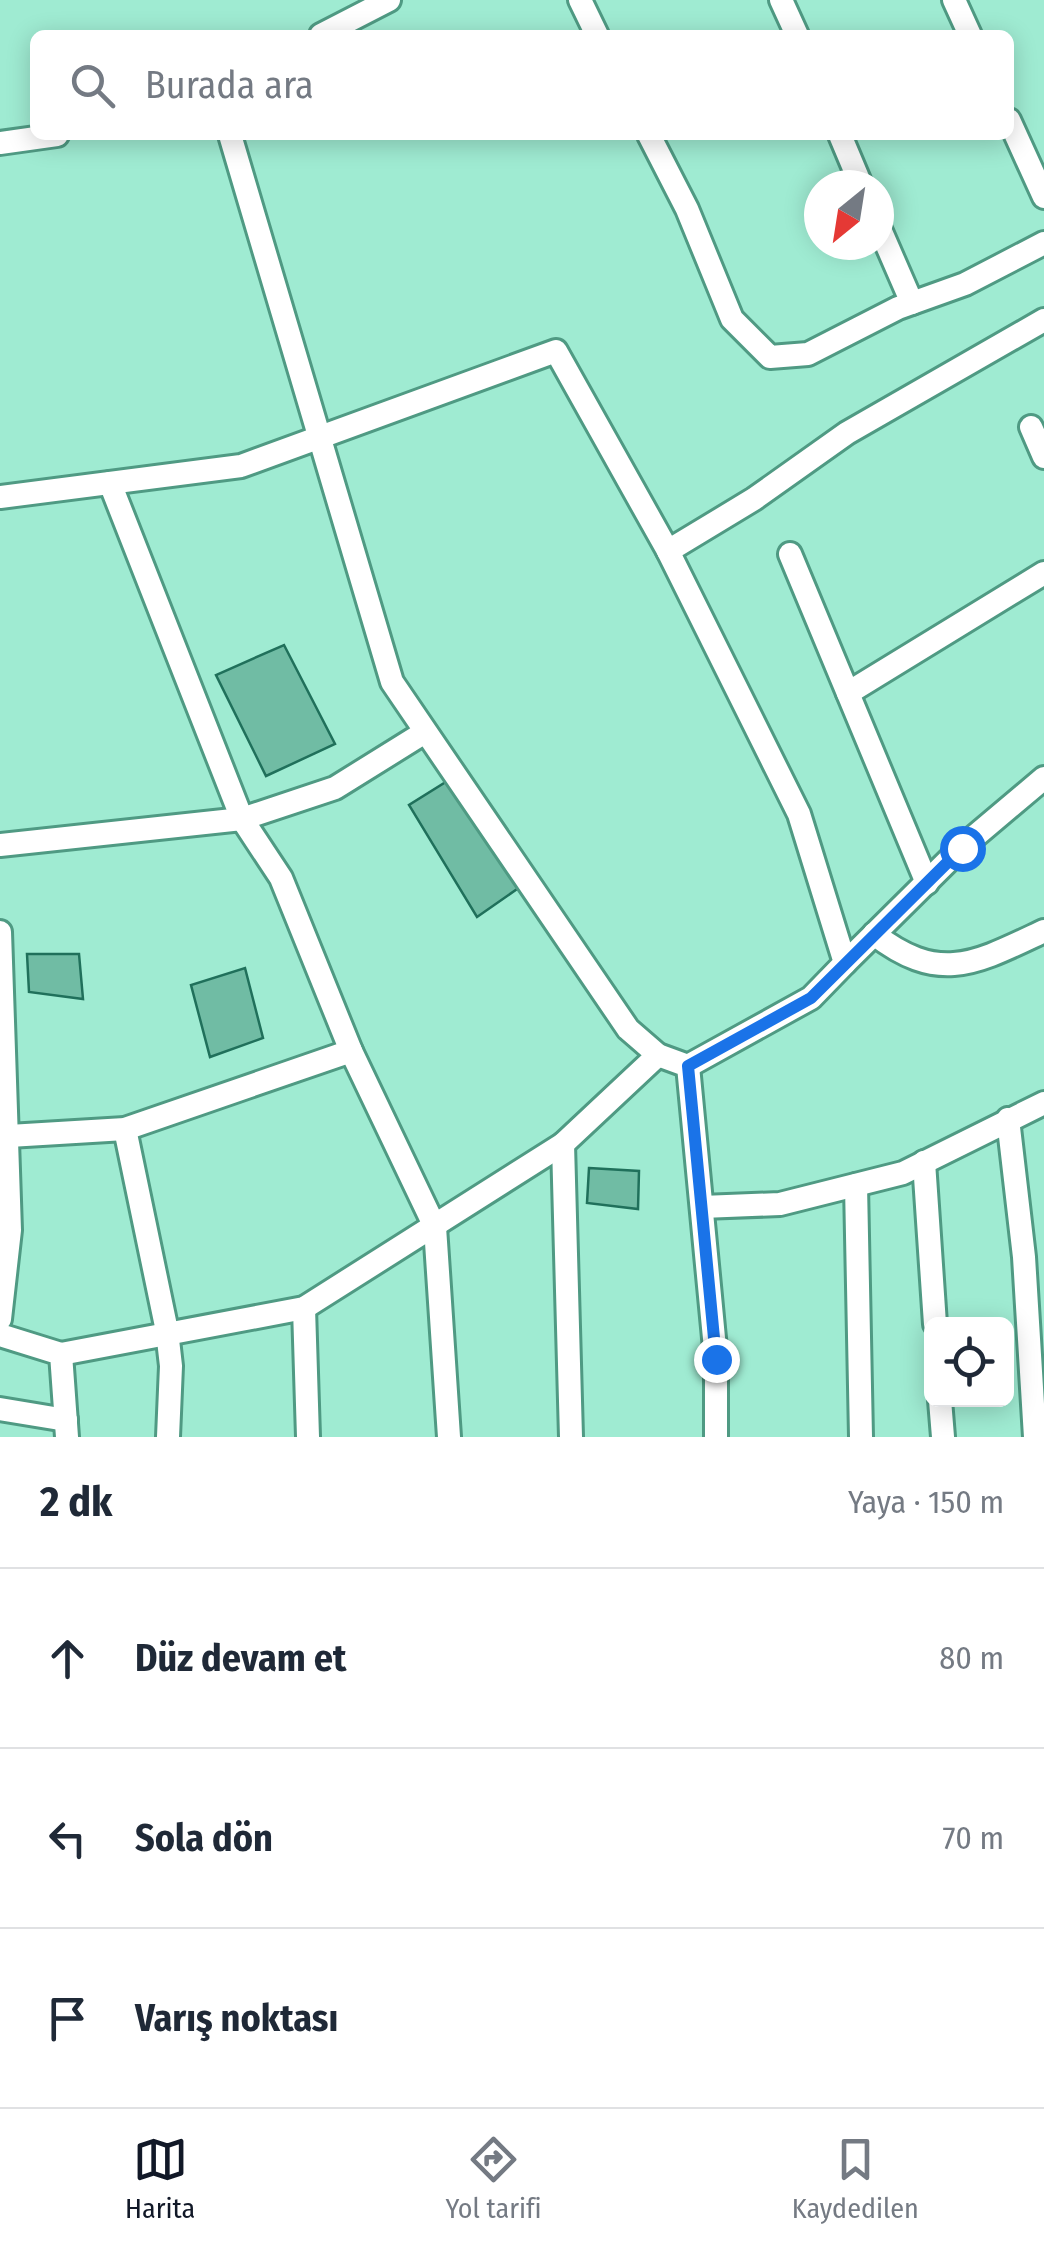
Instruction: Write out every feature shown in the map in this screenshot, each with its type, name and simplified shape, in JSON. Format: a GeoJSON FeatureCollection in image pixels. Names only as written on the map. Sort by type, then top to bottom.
{"type":"FeatureCollection","features":[{"type":"Feature","properties":{"kind":"street"},"geometry":{"type":"LineString","coordinates":[[331,30],[389,0]]}},
{"type":"Feature","properties":{"kind":"street"},"geometry":{"type":"LineString","coordinates":[[580,0],[595,30]]}},
{"type":"Feature","properties":{"kind":"street"},"geometry":{"type":"LineString","coordinates":[[781,0],[794,30]]}},
{"type":"Feature","properties":{"kind":"street"},"geometry":{"type":"LineString","coordinates":[[954,0],[968,30]]}},
{"type":"Feature","properties":{"kind":"street"},"geometry":{"type":"LineString","coordinates":[[1014,131],[1044,196]]}},
{"type":"Feature","properties":{"kind":"street"},"geometry":{"type":"LineString","coordinates":[[0,143],[30,139]]}},
{"type":"Feature","properties":{"kind":"street"},"geometry":{"type":"LineString","coordinates":[[231,140],[392,682],[628,1030],[658,1055],[688,1066],[811,998],[927,882],[1044,778]]}},
{"type":"Feature","properties":{"kind":"street"},"geometry":{"type":"LineString","coordinates":[[652,140],[687,209],[732,319],[770,357],[808,354],[1044,244]]}},
{"type":"Feature","properties":{"kind":"street"},"geometry":{"type":"LineString","coordinates":[[842,140],[855,170]]}},
{"type":"Feature","properties":{"kind":"street"},"geometry":{"type":"LineString","coordinates":[[893,260],[912,303]]}},
{"type":"Feature","properties":{"kind":"street"},"geometry":{"type":"LineString","coordinates":[[668,551],[754,498],[847,433],[1044,320]]}},
{"type":"Feature","properties":{"kind":"street"},"geometry":{"type":"LineString","coordinates":[[0,496],[241,466],[556,351],[668,551],[799,814],[845,963]]}},
{"type":"Feature","properties":{"kind":"street"},"geometry":{"type":"LineString","coordinates":[[1032,427],[1044,457]]}},
{"type":"Feature","properties":{"kind":"street"},"geometry":{"type":"LineString","coordinates":[[110,482],[242,818],[281,878],[351,1052],[435,1227],[449,1437]]}},
{"type":"Feature","properties":{"kind":"street"},"geometry":{"type":"LineString","coordinates":[[790,554],[927,882]]}},
{"type":"Feature","properties":{"kind":"street"},"geometry":{"type":"LineString","coordinates":[[848,693],[1044,573]]}},
{"type":"Feature","properties":{"kind":"street"},"geometry":{"type":"LineString","coordinates":[[0,845],[242,818],[335,788],[426,732]]}},
{"type":"Feature","properties":{"kind":"street"},"geometry":{"type":"LineString","coordinates":[[0,932],[10,1230],[0,1319]]}},
{"type":"Feature","properties":{"kind":"street"},"geometry":{"type":"LineString","coordinates":[[874,934],[902,955],[958,968],[1044,932]]}},
{"type":"Feature","properties":{"kind":"street"},"geometry":{"type":"LineString","coordinates":[[8,1136],[124,1129],[351,1052]]}},
{"type":"Feature","properties":{"kind":"street"},"geometry":{"type":"LineString","coordinates":[[0,1334],[61,1354],[304,1308],[563,1144],[658,1055]]}},
{"type":"Feature","properties":{"kind":"street"},"geometry":{"type":"LineString","coordinates":[[688,1066],[716,1359],[716,1437]]}},
{"type":"Feature","properties":{"kind":"street"},"geometry":{"type":"LineString","coordinates":[[702,1207],[780,1204],[903,1173],[1044,1103]]}},
{"type":"Feature","properties":{"kind":"street"},"geometry":{"type":"LineString","coordinates":[[1008,1119],[1024,1257],[1034,1437]]}},
{"type":"Feature","properties":{"kind":"street"},"geometry":{"type":"LineString","coordinates":[[124,1129],[167,1331],[171,1366],[168,1437]]}},
{"type":"Feature","properties":{"kind":"street"},"geometry":{"type":"LineString","coordinates":[[563,1144],[571,1437]]}},
{"type":"Feature","properties":{"kind":"street"},"geometry":{"type":"LineString","coordinates":[[924,1162],[935,1317]]}},
{"type":"Feature","properties":{"kind":"street"},"geometry":{"type":"LineString","coordinates":[[856,1185],[861,1437]]}},
{"type":"Feature","properties":{"kind":"street"},"geometry":{"type":"LineString","coordinates":[[304,1308],[308,1437]]}},
{"type":"Feature","properties":{"kind":"street"},"geometry":{"type":"LineString","coordinates":[[0,1408],[66,1428],[61,1354]]}},
{"type":"Feature","properties":{"kind":"street"},"geometry":{"type":"LineString","coordinates":[[941,1407],[943,1437]]}},
{"type":"Feature","properties":{"kind":"building"},"geometry":{"type":"Polygon","coordinates":[[[284,645],[335,744],[266,776],[216,675],[284,645]]]}},
{"type":"Feature","properties":{"kind":"building"},"geometry":{"type":"Polygon","coordinates":[[[449,780],[520,887],[477,917],[409,805],[449,780]]]}},
{"type":"Feature","properties":{"kind":"building"},"geometry":{"type":"Polygon","coordinates":[[[27,954],[79,954],[83,999],[29,992],[27,954]]]}},
{"type":"Feature","properties":{"kind":"building"},"geometry":{"type":"Polygon","coordinates":[[[245,968],[263,1038],[210,1057],[191,985],[245,968]]]}},
{"type":"Feature","properties":{"kind":"building"},"geometry":{"type":"Polygon","coordinates":[[[589,1168],[639,1171],[638,1209],[587,1203],[589,1168]]]}},
{"type":"Feature","properties":{"kind":"route"},"geometry":{"type":"LineString","coordinates":[[716,1359],[688,1066],[811,998],[962,848]]}}]}
